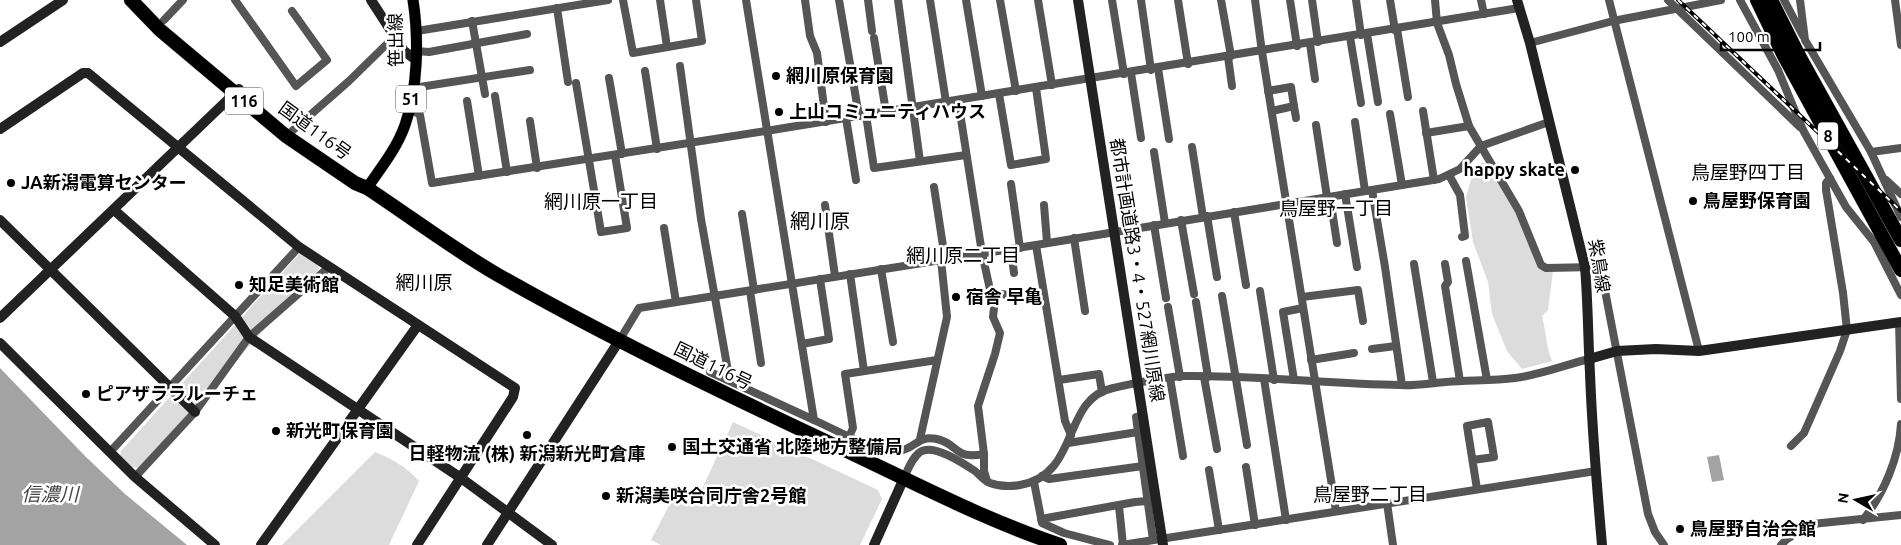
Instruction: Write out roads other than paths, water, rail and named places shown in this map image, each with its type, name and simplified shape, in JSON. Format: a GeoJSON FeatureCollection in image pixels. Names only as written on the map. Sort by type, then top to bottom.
{"type":"FeatureCollection","features":[{"type":"Feature","properties":{"kind":"highway","name":"国道116号"},"geometry":{"type":"LineString","coordinates":[[131,0],[160,30],[237,91],[360,177],[368,188]]}},
{"type":"Feature","properties":{"kind":"highway","name":"国道116号"},"geometry":{"type":"LineString","coordinates":[[142,0],[286,136],[355,183],[368,188],[474,260],[619,341],[761,411],[1023,532],[1060,545]]}},
{"type":"Feature","properties":{"kind":"highway","name":"8"},"geometry":{"type":"LineString","coordinates":[[1757,0],[1784,56],[1901,270]]}},
{"type":"Feature","properties":{"kind":"highway","name":"8"},"geometry":{"type":"LineString","coordinates":[[1771,0],[1799,56],[1901,240]]}},
{"type":"Feature","properties":{"kind":"main road","name":"笹出線"},"geometry":{"type":"LineString","coordinates":[[368,188],[393,149],[410,108],[417,31],[413,0]]}},
{"type":"Feature","properties":{"kind":"street"},"geometry":{"type":"LineString","coordinates":[[0,42],[62,0]]}},
{"type":"Feature","properties":{"kind":"street"},"geometry":{"type":"LineString","coordinates":[[164,20],[183,0]]}},
{"type":"Feature","properties":{"kind":"street"},"geometry":{"type":"LineString","coordinates":[[235,0],[296,86],[327,60],[292,11]]}},
{"type":"Feature","properties":{"kind":"street"},"geometry":{"type":"LineString","coordinates":[[372,0],[404,51],[416,56],[527,34]]}},
{"type":"Feature","properties":{"kind":"street"},"geometry":{"type":"LineString","coordinates":[[417,31],[560,5],[608,0]]}},
{"type":"Feature","properties":{"kind":"street"},"geometry":{"type":"LineString","coordinates":[[624,0],[633,54],[702,41],[696,0]]}},
{"type":"Feature","properties":{"kind":"street"},"geometry":{"type":"LineString","coordinates":[[660,0],[667,47]]}},
{"type":"Feature","properties":{"kind":"street"},"geometry":{"type":"LineString","coordinates":[[746,0],[814,420]]}},
{"type":"Feature","properties":{"kind":"street"},"geometry":{"type":"LineString","coordinates":[[805,0],[810,36],[817,53],[826,122]]}},
{"type":"Feature","properties":{"kind":"street"},"geometry":{"type":"LineString","coordinates":[[839,0],[874,168],[966,155]]}},
{"type":"Feature","properties":{"kind":"street"},"geometry":{"type":"LineString","coordinates":[[868,0],[886,112]]}},
{"type":"Feature","properties":{"kind":"street"},"geometry":{"type":"LineString","coordinates":[[898,0],[920,161]]}},
{"type":"Feature","properties":{"kind":"street"},"geometry":{"type":"LineString","coordinates":[[930,0],[946,102]]}},
{"type":"Feature","properties":{"kind":"street"},"geometry":{"type":"LineString","coordinates":[[966,0],[982,96]]}},
{"type":"Feature","properties":{"kind":"street"},"geometry":{"type":"LineString","coordinates":[[1000,0],[1016,91]]}},
{"type":"Feature","properties":{"kind":"street"},"geometry":{"type":"LineString","coordinates":[[1038,0],[1052,85]]}},
{"type":"Feature","properties":{"kind":"street","name":"都市計画道路3・4・527網川原線"},"geometry":{"type":"LineString","coordinates":[[1078,0],[1143,415],[1160,541]]}},
{"type":"Feature","properties":{"kind":"street"},"geometry":{"type":"LineString","coordinates":[[1112,0],[1141,138]]}},
{"type":"Feature","properties":{"kind":"street"},"geometry":{"type":"LineString","coordinates":[[1141,0],[1168,139]]}},
{"type":"Feature","properties":{"kind":"street"},"geometry":{"type":"LineString","coordinates":[[1178,0],[1188,64]]}},
{"type":"Feature","properties":{"kind":"street"},"geometry":{"type":"LineString","coordinates":[[1221,0],[1230,57],[1232,86]]}},
{"type":"Feature","properties":{"kind":"street"},"geometry":{"type":"LineString","coordinates":[[1255,0],[1336,511]]}},
{"type":"Feature","properties":{"kind":"street"},"geometry":{"type":"LineString","coordinates":[[1290,0],[1297,46]]}},
{"type":"Feature","properties":{"kind":"street"},"geometry":{"type":"LineString","coordinates":[[1312,0],[1315,79]]}},
{"type":"Feature","properties":{"kind":"street"},"geometry":{"type":"LineString","coordinates":[[1356,0],[1378,102]]}},
{"type":"Feature","properties":{"kind":"street"},"geometry":{"type":"LineString","coordinates":[[1390,0],[1408,97]]}},
{"type":"Feature","properties":{"kind":"street"},"geometry":{"type":"LineString","coordinates":[[1435,0],[1437,23],[1449,55],[1469,126],[1519,211],[1541,265],[1546,268],[1585,266],[1601,270],[1648,514],[1655,532],[1664,545]]}},
{"type":"Feature","properties":{"kind":"street"},"geometry":{"type":"LineString","coordinates":[[1481,0],[1484,14]]}},
{"type":"Feature","properties":{"kind":"street"},"geometry":{"type":"LineString","coordinates":[[1609,0],[1698,351]]}},
{"type":"Feature","properties":{"kind":"street"},"geometry":{"type":"LineString","coordinates":[[1668,0],[1804,130]]}},
{"type":"Feature","properties":{"kind":"street"},"geometry":{"type":"LineString","coordinates":[[1530,43],[1613,21],[1721,0]]}},
{"type":"Feature","properties":{"kind":"street"},"geometry":{"type":"LineString","coordinates":[[1740,0],[1778,70],[1804,130],[1830,178],[1846,207],[1874,242],[1901,295]]}},
{"type":"Feature","properties":{"kind":"street"},"geometry":{"type":"LineString","coordinates":[[1784,0],[1805,40],[1871,152],[1901,217]]}},
{"type":"Feature","properties":{"kind":"street"},"geometry":{"type":"LineString","coordinates":[[1800,0],[1805,40]]}},
{"type":"Feature","properties":{"kind":"street"},"geometry":{"type":"LineString","coordinates":[[1895,0],[1901,45]]}},
{"type":"Feature","properties":{"kind":"street"},"geometry":{"type":"LineString","coordinates":[[410,108],[420,114],[432,183],[588,160],[1396,30],[1484,14],[1518,4]]}},
{"type":"Feature","properties":{"kind":"street","name":"紫鳥線"},"geometry":{"type":"LineString","coordinates":[[1518,4],[1530,43],[1569,195],[1585,266],[1589,359],[1602,545]]}},
{"type":"Feature","properties":{"kind":"street"},"geometry":{"type":"LineString","coordinates":[[560,5],[572,82],[601,232],[627,228],[609,78]]}},
{"type":"Feature","properties":{"kind":"street"},"geometry":{"type":"LineString","coordinates":[[472,21],[485,94]]}},
{"type":"Feature","properties":{"kind":"street"},"geometry":{"type":"LineString","coordinates":[[292,131],[349,81],[394,37]]}},
{"type":"Feature","properties":{"kind":"street"},"geometry":{"type":"LineString","coordinates":[[1350,37],[1361,103]]}},
{"type":"Feature","properties":{"kind":"street"},"geometry":{"type":"LineString","coordinates":[[680,66],[701,219],[728,371]]}},
{"type":"Feature","properties":{"kind":"street"},"geometry":{"type":"LineString","coordinates":[[413,88],[530,70]]}},
{"type":"Feature","properties":{"kind":"street"},"geometry":{"type":"LineString","coordinates":[[645,71],[657,149]]}},
{"type":"Feature","properties":{"kind":"street"},"geometry":{"type":"LineString","coordinates":[[0,129],[83,73],[88,73],[299,247],[515,388],[513,397],[417,545]]}},
{"type":"Feature","properties":{"kind":"street"},"geometry":{"type":"LineString","coordinates":[[1268,91],[1291,87],[1296,118]]}},
{"type":"Feature","properties":{"kind":"street"},"geometry":{"type":"LineString","coordinates":[[998,94],[1011,165],[1046,159],[1036,88]]}},
{"type":"Feature","properties":{"kind":"street"},"geometry":{"type":"LineString","coordinates":[[0,318],[237,91]]}},
{"type":"Feature","properties":{"kind":"street"},"geometry":{"type":"LineString","coordinates":[[495,96],[507,172]]}},
{"type":"Feature","properties":{"kind":"street"},"geometry":{"type":"LineString","coordinates":[[958,100],[982,253],[994,308],[993,317],[1000,333],[978,406],[984,454],[984,471],[988,482]]}},
{"type":"Feature","properties":{"kind":"street"},"geometry":{"type":"LineString","coordinates":[[467,101],[479,176]]}},
{"type":"Feature","properties":{"kind":"street"},"geometry":{"type":"LineString","coordinates":[[1272,111],[1294,106]]}},
{"type":"Feature","properties":{"kind":"street"},"geometry":{"type":"LineString","coordinates":[[1423,111],[1434,180]]}},
{"type":"Feature","properties":{"kind":"street"},"geometry":{"type":"LineString","coordinates":[[1390,114],[1402,185]]}},
{"type":"Feature","properties":{"kind":"street"},"geometry":{"type":"LineString","coordinates":[[846,118],[856,180]]}},
{"type":"Feature","properties":{"kind":"street"},"geometry":{"type":"LineString","coordinates":[[530,122],[537,168]]}},
{"type":"Feature","properties":{"kind":"street"},"geometry":{"type":"LineString","coordinates":[[1355,122],[1402,385]]}},
{"type":"Feature","properties":{"kind":"street"},"geometry":{"type":"LineString","coordinates":[[486,545],[563,429],[638,308],[1434,180],[1460,169],[1481,146],[1549,122]]}},
{"type":"Feature","properties":{"kind":"street"},"geometry":{"type":"LineString","coordinates":[[1316,125],[1337,243]]}},
{"type":"Feature","properties":{"kind":"street"},"geometry":{"type":"LineString","coordinates":[[1426,133],[1469,126]]}},
{"type":"Feature","properties":{"kind":"street"},"geometry":{"type":"LineString","coordinates":[[1192,147],[1217,277]]}},
{"type":"Feature","properties":{"kind":"street"},"geometry":{"type":"LineString","coordinates":[[1871,152],[1901,148]]}},
{"type":"Feature","properties":{"kind":"street"},"geometry":{"type":"LineString","coordinates":[[1154,152],[1165,223]]}},
{"type":"Feature","properties":{"kind":"street"},"geometry":{"type":"LineString","coordinates":[[1449,175],[1460,195],[1465,236],[1462,237]]}},
{"type":"Feature","properties":{"kind":"street"},"geometry":{"type":"LineString","coordinates":[[1883,177],[1901,194]]}},
{"type":"Feature","properties":{"kind":"street"},"geometry":{"type":"LineString","coordinates":[[1791,446],[1804,433],[1838,357],[1847,330],[1843,293],[1826,190],[1826,183],[1830,178]]}},
{"type":"Feature","properties":{"kind":"street"},"geometry":{"type":"LineString","coordinates":[[1011,184],[1020,248]]}},
{"type":"Feature","properties":{"kind":"street"},"geometry":{"type":"LineString","coordinates":[[920,439],[947,317],[943,259],[934,187]]}},
{"type":"Feature","properties":{"kind":"street"},"geometry":{"type":"LineString","coordinates":[[1345,194],[1357,267]]}},
{"type":"Feature","properties":{"kind":"street"},"geometry":{"type":"LineString","coordinates":[[825,205],[835,276]]}},
{"type":"Feature","properties":{"kind":"street"},"geometry":{"type":"LineString","coordinates":[[1044,205],[1047,242]]}},
{"type":"Feature","properties":{"kind":"street"},"geometry":{"type":"LineString","coordinates":[[114,210],[235,316],[249,337],[461,478],[552,545]]}},
{"type":"Feature","properties":{"kind":"street"},"geometry":{"type":"LineString","coordinates":[[1234,212],[1246,285]]}},
{"type":"Feature","properties":{"kind":"street"},"geometry":{"type":"LineString","coordinates":[[742,214],[761,363]]}},
{"type":"Feature","properties":{"kind":"street"},"geometry":{"type":"LineString","coordinates":[[0,220],[195,412]]}},
{"type":"Feature","properties":{"kind":"street"},"geometry":{"type":"LineString","coordinates":[[1181,220],[1195,298],[1217,449]]}},
{"type":"Feature","properties":{"kind":"street"},"geometry":{"type":"LineString","coordinates":[[1154,225],[1166,298]]}},
{"type":"Feature","properties":{"kind":"street"},"geometry":{"type":"LineString","coordinates":[[664,228],[676,302]]}},
{"type":"Feature","properties":{"kind":"street"},"geometry":{"type":"LineString","coordinates":[[1074,238],[1085,311]]}},
{"type":"Feature","properties":{"kind":"street"},"geometry":{"type":"LineString","coordinates":[[1036,245],[1065,420],[1070,439]]}},
{"type":"Feature","properties":{"kind":"street"},"geometry":{"type":"LineString","coordinates":[[110,452],[299,247]]}},
{"type":"Feature","properties":{"kind":"street"},"geometry":{"type":"LineString","coordinates":[[1011,249],[1014,273]]}},
{"type":"Feature","properties":{"kind":"street"},"geometry":{"type":"LineString","coordinates":[[1466,261],[1487,380]]}},
{"type":"Feature","properties":{"kind":"street"},"geometry":{"type":"LineString","coordinates":[[1414,264],[1433,382]]}},
{"type":"Feature","properties":{"kind":"street"},"geometry":{"type":"LineString","coordinates":[[1445,264],[1448,282],[1446,286],[1460,381]]}},
{"type":"Feature","properties":{"kind":"street"},"geometry":{"type":"LineString","coordinates":[[135,477],[195,412],[249,337],[329,267]]}},
{"type":"Feature","properties":{"kind":"street"},"geometry":{"type":"LineString","coordinates":[[881,269],[893,342]]}},
{"type":"Feature","properties":{"kind":"street"},"geometry":{"type":"LineString","coordinates":[[850,274],[864,371]]}},
{"type":"Feature","properties":{"kind":"street"},"geometry":{"type":"LineString","coordinates":[[802,344],[829,339],[820,279]]}},
{"type":"Feature","properties":{"kind":"street"},"geometry":{"type":"LineString","coordinates":[[1302,297],[1358,290],[1363,321]]}},
{"type":"Feature","properties":{"kind":"street"},"geometry":{"type":"LineString","coordinates":[[1260,291],[1274,380]]}},
{"type":"Feature","properties":{"kind":"street"},"geometry":{"type":"LineString","coordinates":[[991,295],[1002,294],[1012,296]]}},
{"type":"Feature","properties":{"kind":"street"},"geometry":{"type":"LineString","coordinates":[[1222,296],[1247,445]]}},
{"type":"Feature","properties":{"kind":"street"},"geometry":{"type":"LineString","coordinates":[[1168,307],[1180,377]]}},
{"type":"Feature","properties":{"kind":"street"},"geometry":{"type":"LineString","coordinates":[[1294,380],[1283,312],[1303,308]]}},
{"type":"Feature","properties":{"kind":"street"},"geometry":{"type":"LineString","coordinates":[[874,545],[904,478],[915,457],[921,451],[928,449],[937,450],[968,467],[988,482],[1005,487],[1034,482],[1055,466],[1070,439],[1083,408],[1095,396],[1110,389],[1170,378],[1314,380],[1402,385],[1516,378],[1617,351],[1656,349],[1698,351],[1900,322],[1901,399]]}},
{"type":"Feature","properties":{"kind":"street"},"geometry":{"type":"LineString","coordinates":[[261,545],[418,325]]}},
{"type":"Feature","properties":{"kind":"street"},"geometry":{"type":"LineString","coordinates":[[0,343],[135,477],[215,545]]}},
{"type":"Feature","properties":{"kind":"street"},"geometry":{"type":"LineString","coordinates":[[1372,350],[1396,346]]}},
{"type":"Feature","properties":{"kind":"street"},"geometry":{"type":"LineString","coordinates":[[1311,360],[1354,353]]}},
{"type":"Feature","properties":{"kind":"street"},"geometry":{"type":"LineString","coordinates":[[849,437],[853,428],[845,374],[938,360]]}},
{"type":"Feature","properties":{"kind":"street"},"geometry":{"type":"LineString","coordinates":[[710,372],[881,452],[890,453],[909,447],[920,439],[937,439],[946,442],[965,456],[984,454]]}},
{"type":"Feature","properties":{"kind":"street"},"geometry":{"type":"LineString","coordinates":[[1059,380],[1099,374],[1102,392]]}},
{"type":"Feature","properties":{"kind":"street"},"geometry":{"type":"LineString","coordinates":[[1170,378],[1183,456]]}},
{"type":"Feature","properties":{"kind":"street"},"geometry":{"type":"LineString","coordinates":[[1264,379],[1286,520]]}},
{"type":"Feature","properties":{"kind":"street"},"geometry":{"type":"LineString","coordinates":[[1143,415],[1136,417],[1138,432],[1148,501],[1160,541]]}},
{"type":"Feature","properties":{"kind":"street"},"geometry":{"type":"LineString","coordinates":[[1472,460],[1494,457],[1488,422],[1467,426],[1472,460],[1477,490]]}},
{"type":"Feature","properties":{"kind":"street"},"geometry":{"type":"LineString","coordinates":[[1863,520],[1873,507],[1889,474],[1896,455],[1901,424]]}},
{"type":"Feature","properties":{"kind":"street"},"geometry":{"type":"LineString","coordinates":[[1070,439],[1138,432]]}},
{"type":"Feature","properties":{"kind":"street"},"geometry":{"type":"LineString","coordinates":[[1042,476],[1049,479],[1143,466]]}},
{"type":"Feature","properties":{"kind":"street"},"geometry":{"type":"LineString","coordinates":[[1246,467],[1255,525]]}},
{"type":"Feature","properties":{"kind":"street"},"geometry":{"type":"LineString","coordinates":[[1209,470],[1219,530]]}},
{"type":"Feature","properties":{"kind":"street"},"geometry":{"type":"LineString","coordinates":[[1119,506],[1123,545],[1160,541],[1336,511],[1596,471]]}},
{"type":"Feature","properties":{"kind":"street"},"geometry":{"type":"LineString","coordinates":[[1034,482],[1042,523],[1064,533],[1110,545]]}},
{"type":"Feature","properties":{"kind":"street"},"geometry":{"type":"LineString","coordinates":[[1041,519],[1148,501]]}},
{"type":"Feature","properties":{"kind":"street"},"geometry":{"type":"LineString","coordinates":[[1387,503],[1393,545]]}},
{"type":"Feature","properties":{"kind":"street"},"geometry":{"type":"LineString","coordinates":[[1781,545],[1787,539],[1812,524],[1901,515]]}},
{"type":"Feature","properties":{"kind":"water","name":"信濃川"},"geometry":{"type":"Polygon","coordinates":[[[0,368],[86,457],[125,494],[187,545],[0,545],[0,368]]]}},
{"type":"Feature","properties":{"kind":"water"},"geometry":{"type":"Polygon","coordinates":[[[1719,455],[1724,480],[1712,482],[1707,457],[1719,455]]]}},
{"type":"Feature","properties":{"kind":"railway"},"geometry":{"type":"LineString","coordinates":[[1678,0],[1901,211]]}},
{"type":"Feature","properties":{"kind":"place","name":"網川原保育園"},"geometry":{"type":"Point","coordinates":[776,76]}},
{"type":"Feature","properties":{"kind":"place","name":"上山コミュニティハウス"},"geometry":{"type":"Point","coordinates":[779,112]}},
{"type":"Feature","properties":{"kind":"place","name":"happy skate"},"geometry":{"type":"Point","coordinates":[1575,170]}},
{"type":"Feature","properties":{"kind":"place","name":"JA新潟電算センター"},"geometry":{"type":"Point","coordinates":[11,183]}},
{"type":"Feature","properties":{"kind":"place","name":"鳥屋野保育園"},"geometry":{"type":"Point","coordinates":[1693,201]}},
{"type":"Feature","properties":{"kind":"place","name":"知足美術館"},"geometry":{"type":"Point","coordinates":[239,285]}},
{"type":"Feature","properties":{"kind":"place","name":"宿舎 早亀"},"geometry":{"type":"Point","coordinates":[956,297]}},
{"type":"Feature","properties":{"kind":"place","name":"ピアザララルーチェ"},"geometry":{"type":"Point","coordinates":[86,394]}},
{"type":"Feature","properties":{"kind":"place","name":"新光町保育園"},"geometry":{"type":"Point","coordinates":[276,431]}},
{"type":"Feature","properties":{"kind":"place","name":"日軽物流 (株) 新潟新光町倉庫"},"geometry":{"type":"Point","coordinates":[527,435]}},
{"type":"Feature","properties":{"kind":"place","name":"国土交通省 北陸地方整備局"},"geometry":{"type":"Point","coordinates":[672,447]}},
{"type":"Feature","properties":{"kind":"place","name":"新潟美咲合同庁舎2号館"},"geometry":{"type":"Point","coordinates":[606,496]}},
{"type":"Feature","properties":{"kind":"place","name":"鳥屋野自治会館"},"geometry":{"type":"Point","coordinates":[1680,529]}},
{"type":"Feature","properties":{"kind":"district","name":"鳥屋野四丁目"},"geometry":{"type":"Point","coordinates":[1748,172]}},
{"type":"Feature","properties":{"kind":"district","name":"網川原一丁目"},"geometry":{"type":"Point","coordinates":[601,201]}},
{"type":"Feature","properties":{"kind":"district","name":"鳥屋野一丁目"},"geometry":{"type":"Point","coordinates":[1336,208]}},
{"type":"Feature","properties":{"kind":"district","name":"網川原"},"geometry":{"type":"Point","coordinates":[820,221]}},
{"type":"Feature","properties":{"kind":"district","name":"網川原二丁目"},"geometry":{"type":"Point","coordinates":[963,255]}},
{"type":"Feature","properties":{"kind":"district","name":"網川原"},"geometry":{"type":"Point","coordinates":[424,282]}},
{"type":"Feature","properties":{"kind":"district","name":"鳥屋野二丁目"},"geometry":{"type":"Point","coordinates":[1370,494]}}]}
